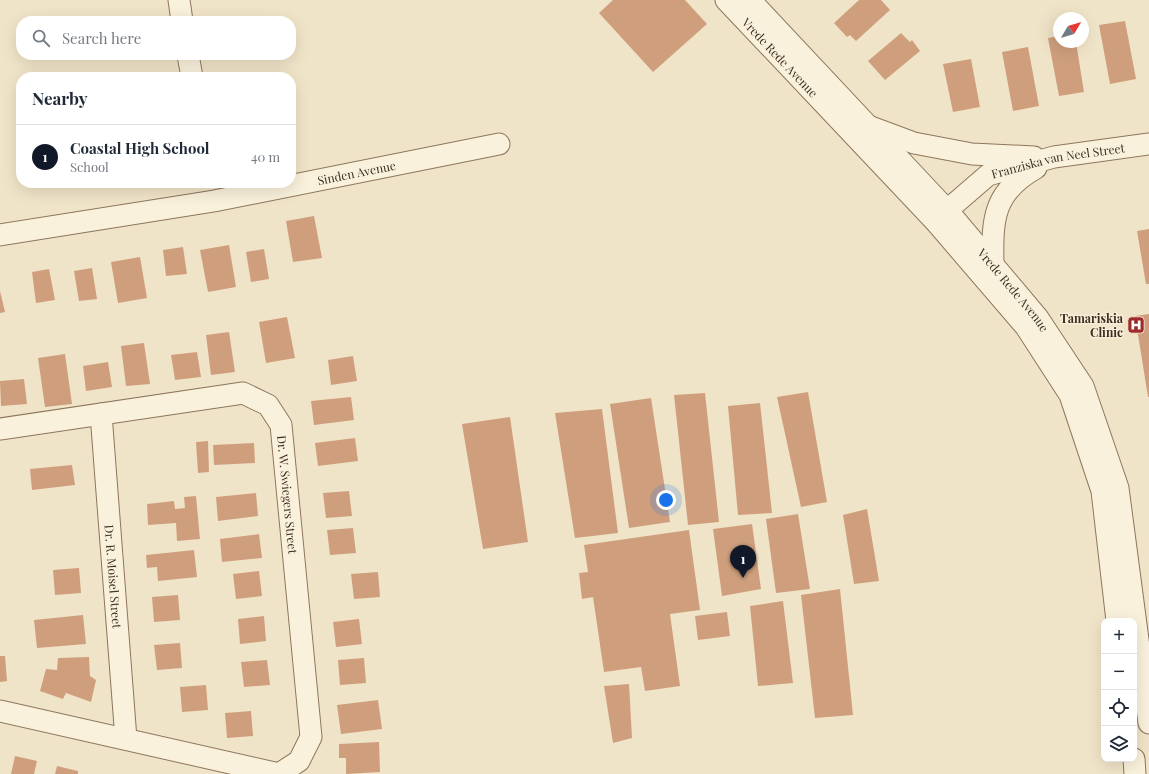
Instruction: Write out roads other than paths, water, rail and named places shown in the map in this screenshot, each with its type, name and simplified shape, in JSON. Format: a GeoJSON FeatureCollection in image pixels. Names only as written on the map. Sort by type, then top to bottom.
{"type":"FeatureCollection","features":[{"type":"Feature","properties":{"kind":"street"},"geometry":{"type":"LineString","coordinates":[[179,0],[181,16]]}},
{"type":"Feature","properties":{"kind":"street","name":"Vrede Rede Avenue"},"geometry":{"type":"LineString","coordinates":[[726,0],[941,215],[994,265],[1038,318],[1083,386],[1118,488],[1149,723]]}},
{"type":"Feature","properties":{"kind":"street","name":"Vrede Rede Avenue"},"geometry":{"type":"LineString","coordinates":[[750,0],[867,125],[941,215],[1026,328],[1070,395],[1102,491],[1117,618]]}},
{"type":"Feature","properties":{"kind":"street"},"geometry":{"type":"LineString","coordinates":[[189,60],[191,72]]}},
{"type":"Feature","properties":{"kind":"street"},"geometry":{"type":"LineString","coordinates":[[867,125],[914,143],[972,154],[1054,157]]}},
{"type":"Feature","properties":{"kind":"street","name":"Sinden Avenue"},"geometry":{"type":"LineString","coordinates":[[296,178],[499,144]]}},
{"type":"Feature","properties":{"kind":"street","name":"Franziska van Neel Street"},"geometry":{"type":"LineString","coordinates":[[941,215],[988,176],[1054,157],[1149,144]]}},
{"type":"Feature","properties":{"kind":"street"},"geometry":{"type":"LineString","coordinates":[[994,265],[993,238],[996,215],[1004,195],[1020,177],[1054,157]]}},
{"type":"Feature","properties":{"kind":"street","name":"Sinden Avenue"},"geometry":{"type":"LineString","coordinates":[[0,235],[237,188]]}},
{"type":"Feature","properties":{"kind":"street","name":"Dr. W. Swiegers Street"},"geometry":{"type":"LineString","coordinates":[[0,429],[243,393],[268,405],[281,425],[311,737],[299,761],[279,774],[0,710]]}},
{"type":"Feature","properties":{"kind":"street","name":"Dr. R. Moisel Street"},"geometry":{"type":"LineString","coordinates":[[101,414],[126,739]]}},
{"type":"Feature","properties":{"kind":"street"},"geometry":{"type":"LineString","coordinates":[[1134,762],[1135,774]]}},
{"type":"Feature","properties":{"kind":"place","name":"Tamariskia Clinic"},"geometry":{"type":"Point","coordinates":[1136,325]}},
{"type":"Feature","properties":{"kind":"place","name":"Coastal High School"},"geometry":{"type":"Point","coordinates":[743,578]}}]}
